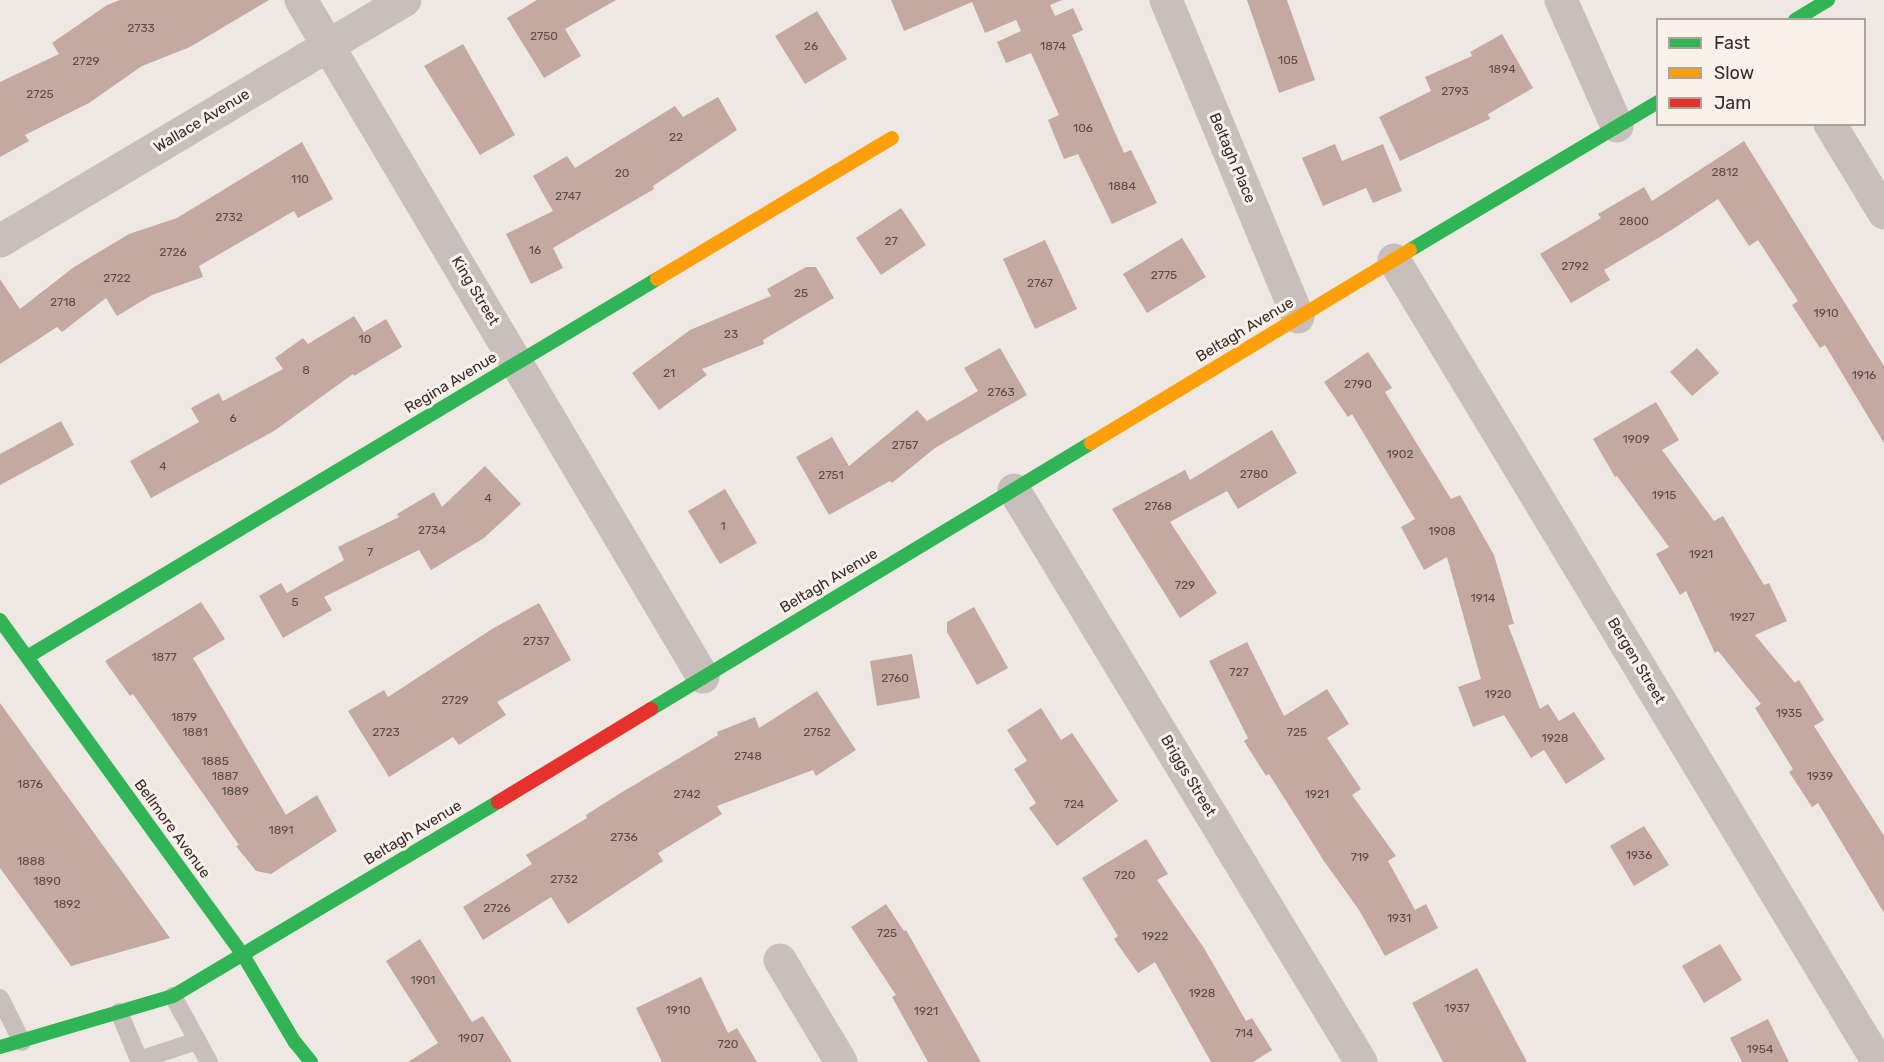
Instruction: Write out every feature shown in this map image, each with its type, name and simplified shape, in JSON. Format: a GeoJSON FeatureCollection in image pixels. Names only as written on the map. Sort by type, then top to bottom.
{"type":"FeatureCollection","features":[{"type":"Feature","properties":{"kind":"street","name":"King Street"},"geometry":{"type":"LineString","coordinates":[[301,0],[703,677]]}},
{"type":"Feature","properties":{"kind":"street","name":"Wallace Avenue"},"geometry":{"type":"LineString","coordinates":[[0,241],[405,0]]}},
{"type":"Feature","properties":{"kind":"street","name":"Beltagh Place"},"geometry":{"type":"LineString","coordinates":[[1166,0],[1298,317]]}},
{"type":"Feature","properties":{"kind":"street"},"geometry":{"type":"LineString","coordinates":[[1561,0],[1617,126]]}},
{"type":"Feature","properties":{"kind":"street"},"geometry":{"type":"LineString","coordinates":[[1799,18],[1828,0]]}},
{"type":"Feature","properties":{"kind":"street","name":"Beltagh Avenue"},"geometry":{"type":"LineString","coordinates":[[0,1047],[173,996],[1656,103]]}},
{"type":"Feature","properties":{"kind":"street"},"geometry":{"type":"LineString","coordinates":[[1831,126],[1884,213]]}},
{"type":"Feature","properties":{"kind":"street","name":"Regina Avenue"},"geometry":{"type":"LineString","coordinates":[[27,657],[892,138]]}},
{"type":"Feature","properties":{"kind":"street","name":"Bergen Street"},"geometry":{"type":"LineString","coordinates":[[1394,260],[1878,1062]]}},
{"type":"Feature","properties":{"kind":"street","name":"Briggs Street"},"geometry":{"type":"LineString","coordinates":[[1014,490],[1361,1062]]}},
{"type":"Feature","properties":{"kind":"street","name":"Bellmore Avenue"},"geometry":{"type":"LineString","coordinates":[[0,620],[243,955],[294,1041],[311,1062]]}},
{"type":"Feature","properties":{"kind":"street"},"geometry":{"type":"LineString","coordinates":[[780,960],[842,1062]]}},
{"type":"Feature","properties":{"kind":"lane"},"geometry":{"type":"LineString","coordinates":[[173,996],[209,1062]]}},
{"type":"Feature","properties":{"kind":"lane"},"geometry":{"type":"LineString","coordinates":[[0,998],[22,1042]]}},
{"type":"Feature","properties":{"kind":"lane"},"geometry":{"type":"LineString","coordinates":[[119,1012],[139,1060],[197,1041]]}},
{"type":"Feature","properties":{"kind":"building"},"geometry":{"type":"Polygon","coordinates":[[[120,0],[269,0],[190,47],[142,66],[89,103],[25,135],[29,141],[0,157],[0,82],[59,54],[52,43],[107,5],[120,0]]]}},
{"type":"Feature","properties":{"kind":"building"},"geometry":{"type":"Polygon","coordinates":[[[537,0],[616,0],[565,29],[581,56],[544,78],[507,18],[537,0]]]}},
{"type":"Feature","properties":{"kind":"building"},"geometry":{"type":"Polygon","coordinates":[[[891,0],[1062,0],[1050,5],[1055,16],[1073,8],[1083,30],[1072,35],[1124,153],[1131,150],[1157,203],[1112,224],[1078,154],[1064,159],[1048,120],[1059,115],[1031,53],[1006,63],[997,42],[1021,31],[1016,20],[985,33],[972,2],[904,31],[891,0]]]}},
{"type":"Feature","properties":{"kind":"building"},"geometry":{"type":"Polygon","coordinates":[[[1247,0],[1287,0],[1315,80],[1279,93],[1247,0]]]}},
{"type":"Feature","properties":{"kind":"building"},"geometry":{"type":"Polygon","coordinates":[[[817,11],[847,59],[805,84],[775,36],[817,11]]]}},
{"type":"Feature","properties":{"kind":"building"},"geometry":{"type":"Polygon","coordinates":[[[1502,34],[1533,88],[1488,114],[1490,119],[1400,161],[1379,117],[1431,91],[1425,77],[1472,56],[1470,52],[1502,34]]]}},
{"type":"Feature","properties":{"kind":"building"},"geometry":{"type":"Polygon","coordinates":[[[463,44],[515,135],[480,155],[424,66],[463,44]]]}},
{"type":"Feature","properties":{"kind":"building"},"geometry":{"type":"Polygon","coordinates":[[[718,97],[737,130],[653,186],[654,189],[553,248],[563,268],[531,284],[506,234],[553,211],[533,176],[567,156],[575,168],[675,106],[683,117],[718,97]]]}},
{"type":"Feature","properties":{"kind":"building"},"geometry":{"type":"Polygon","coordinates":[[[1744,141],[1884,366],[1884,443],[1825,345],[1820,348],[1792,305],[1798,301],[1758,240],[1749,246],[1718,199],[1604,270],[1610,280],[1571,303],[1540,254],[1601,218],[1598,214],[1644,187],[1652,201],[1744,141]]]}},
{"type":"Feature","properties":{"kind":"building"},"geometry":{"type":"Polygon","coordinates":[[[302,142],[333,199],[298,218],[294,211],[199,266],[203,277],[152,295],[117,316],[106,298],[62,332],[57,327],[0,364],[0,279],[20,309],[74,267],[129,234],[177,218],[302,142]]]}},
{"type":"Feature","properties":{"kind":"building"},"geometry":{"type":"Polygon","coordinates":[[[1335,144],[1342,161],[1383,144],[1402,191],[1373,203],[1366,188],[1323,206],[1302,158],[1335,144]]]}},
{"type":"Feature","properties":{"kind":"building"},"geometry":{"type":"Polygon","coordinates":[[[901,208],[926,245],[881,275],[856,238],[901,208]]]}},
{"type":"Feature","properties":{"kind":"building"},"geometry":{"type":"Polygon","coordinates":[[[1182,238],[1206,277],[1147,313],[1123,274],[1182,238]]]}},
{"type":"Feature","properties":{"kind":"building"},"geometry":{"type":"Polygon","coordinates":[[[1045,240],[1077,309],[1035,329],[1003,259],[1045,240]]]}},
{"type":"Feature","properties":{"kind":"building"},"geometry":{"type":"Polygon","coordinates":[[[806,267],[816,267],[834,298],[763,340],[764,344],[702,369],[707,375],[659,410],[632,373],[690,330],[771,296],[767,289],[806,267]]]}},
{"type":"Feature","properties":{"kind":"building"},"geometry":{"type":"Polygon","coordinates":[[[354,316],[364,332],[386,319],[402,347],[354,376],[353,374],[274,431],[151,498],[130,461],[199,422],[191,408],[219,393],[223,401],[283,369],[275,358],[303,338],[308,344],[354,316]]]}},
{"type":"Feature","properties":{"kind":"building"},"geometry":{"type":"Polygon","coordinates":[[[1000,348],[1027,395],[935,448],[892,483],[890,481],[829,515],[796,457],[832,437],[849,466],[917,410],[927,421],[978,391],[964,368],[1000,348]]]}},
{"type":"Feature","properties":{"kind":"building"},"geometry":{"type":"Polygon","coordinates":[[[1697,348],[1719,373],[1692,396],[1670,372],[1697,348]]]}},
{"type":"Feature","properties":{"kind":"building"},"geometry":{"type":"Polygon","coordinates":[[[1368,352],[1392,388],[1385,392],[1451,499],[1460,495],[1494,555],[1514,624],[1508,625],[1540,709],[1548,704],[1559,721],[1574,712],[1605,759],[1566,784],[1544,750],[1531,758],[1504,715],[1473,727],[1458,687],[1481,679],[1447,557],[1424,570],[1401,527],[1415,519],[1352,414],[1348,417],[1324,382],[1368,352]]]}},
{"type":"Feature","properties":{"kind":"building"},"geometry":{"type":"Polygon","coordinates":[[[1656,402],[1679,440],[1662,450],[1714,521],[1723,516],[1764,585],[1769,583],[1787,621],[1755,635],[1795,683],[1799,680],[1824,720],[1814,726],[1884,836],[1884,913],[1818,803],[1812,807],[1789,772],[1793,769],[1755,708],[1761,704],[1718,651],[1715,653],[1686,591],[1680,595],[1656,554],[1669,547],[1617,476],[1615,477],[1593,439],[1656,402]]]}},
{"type":"Feature","properties":{"kind":"building"},"geometry":{"type":"Polygon","coordinates":[[[61,421],[74,445],[0,485],[0,454],[61,421]]]}},
{"type":"Feature","properties":{"kind":"building"},"geometry":{"type":"Polygon","coordinates":[[[1272,430],[1297,473],[1238,509],[1227,491],[1170,522],[1217,593],[1180,618],[1112,509],[1185,470],[1190,480],[1272,430]]]}},
{"type":"Feature","properties":{"kind":"building"},"geometry":{"type":"Polygon","coordinates":[[[485,466],[521,504],[484,538],[431,570],[419,550],[324,597],[332,610],[283,638],[259,596],[281,583],[287,593],[344,560],[338,547],[399,517],[397,514],[434,492],[442,507],[485,466]]]}},
{"type":"Feature","properties":{"kind":"building"},"geometry":{"type":"Polygon","coordinates":[[[725,489],[757,543],[720,564],[688,511],[725,489]]]}},
{"type":"Feature","properties":{"kind":"building"},"geometry":{"type":"Polygon","coordinates":[[[201,602],[225,639],[193,658],[286,815],[317,795],[337,831],[271,874],[256,871],[236,846],[239,845],[133,694],[130,696],[105,661],[201,602]]]}},
{"type":"Feature","properties":{"kind":"building"},"geometry":{"type":"Polygon","coordinates":[[[539,603],[571,660],[497,702],[506,715],[459,745],[453,737],[389,777],[348,711],[384,690],[388,697],[492,629],[539,603]]]}},
{"type":"Feature","properties":{"kind":"building"},"geometry":{"type":"Polygon","coordinates":[[[974,607],[1008,668],[977,685],[947,632],[947,622],[974,607]]]}},
{"type":"Feature","properties":{"kind":"building"},"geometry":{"type":"Polygon","coordinates":[[[1247,642],[1284,716],[1327,689],[1349,724],[1327,738],[1361,789],[1352,795],[1396,856],[1388,861],[1415,910],[1426,904],[1438,928],[1385,956],[1359,910],[1324,861],[1269,774],[1266,776],[1244,741],[1248,738],[1209,661],[1247,642]]]}},
{"type":"Feature","properties":{"kind":"building"},"geometry":{"type":"Polygon","coordinates":[[[912,654],[920,698],[877,706],[870,661],[912,654]]]}},
{"type":"Feature","properties":{"kind":"building"},"geometry":{"type":"Polygon","coordinates":[[[817,691],[856,750],[816,776],[813,770],[717,806],[722,814],[658,853],[663,861],[568,924],[551,897],[483,940],[463,907],[532,864],[526,855],[587,818],[586,815],[619,794],[718,735],[717,732],[755,717],[759,728],[817,691]]]}},
{"type":"Feature","properties":{"kind":"building"},"geometry":{"type":"Polygon","coordinates":[[[0,703],[170,938],[71,966],[0,868],[0,703]]]}},
{"type":"Feature","properties":{"kind":"building"},"geometry":{"type":"Polygon","coordinates":[[[1041,708],[1061,740],[1072,733],[1118,801],[1057,846],[1029,808],[1036,803],[1014,769],[1027,761],[1007,730],[1041,708]]]}},
{"type":"Feature","properties":{"kind":"building"},"geometry":{"type":"Polygon","coordinates":[[[1644,826],[1669,865],[1634,886],[1610,846],[1644,826]]]}},
{"type":"Feature","properties":{"kind":"building"},"geometry":{"type":"Polygon","coordinates":[[[1146,839],[1168,874],[1157,880],[1204,948],[1246,1021],[1252,1018],[1272,1050],[1253,1062],[1211,1062],[1155,962],[1138,973],[1114,939],[1118,936],[1082,878],[1146,839]]]}},
{"type":"Feature","properties":{"kind":"building"},"geometry":{"type":"Polygon","coordinates":[[[886,904],[904,931],[906,930],[981,1062],[928,1062],[892,997],[896,995],[851,927],[886,904]]]}},
{"type":"Feature","properties":{"kind":"building"},"geometry":{"type":"Polygon","coordinates":[[[420,939],[472,1022],[483,1016],[512,1062],[408,1062],[438,1043],[386,961],[420,939]]]}},
{"type":"Feature","properties":{"kind":"building"},"geometry":{"type":"Polygon","coordinates":[[[1720,944],[1742,980],[1704,1003],[1682,966],[1720,944]]]}},
{"type":"Feature","properties":{"kind":"building"},"geometry":{"type":"Polygon","coordinates":[[[1477,968],[1527,1062],[1443,1062],[1412,1003],[1477,968]]]}},
{"type":"Feature","properties":{"kind":"building"},"geometry":{"type":"Polygon","coordinates":[[[701,977],[728,1033],[737,1028],[757,1062],[662,1062],[636,1008],[701,977]]]}},
{"type":"Feature","properties":{"kind":"building"},"geometry":{"type":"Polygon","coordinates":[[[1768,1019],[1789,1062],[1742,1062],[1730,1038],[1768,1019]]]}},
{"type":"Feature","properties":{"kind":"traffic: fast"},"geometry":{"type":"LineString","coordinates":[[1798,18],[1828,0]]}},
{"type":"Feature","properties":{"kind":"traffic: fast"},"geometry":{"type":"LineString","coordinates":[[1410,250],[1656,103]]}},
{"type":"Feature","properties":{"kind":"traffic: fast"},"geometry":{"type":"LineString","coordinates":[[27,657],[657,279]]}},
{"type":"Feature","properties":{"kind":"traffic: fast"},"geometry":{"type":"LineString","coordinates":[[651,709],[1091,443]]}},
{"type":"Feature","properties":{"kind":"traffic: fast"},"geometry":{"type":"LineString","coordinates":[[0,620],[243,955],[294,1041],[311,1062]]}},
{"type":"Feature","properties":{"kind":"traffic: fast"},"geometry":{"type":"LineString","coordinates":[[0,1047],[173,996],[498,802]]}},
{"type":"Feature","properties":{"kind":"traffic: slow"},"geometry":{"type":"LineString","coordinates":[[657,279],[892,138]]}},
{"type":"Feature","properties":{"kind":"traffic: slow"},"geometry":{"type":"LineString","coordinates":[[1091,443],[1410,250]]}},
{"type":"Feature","properties":{"kind":"traffic: jam"},"geometry":{"type":"LineString","coordinates":[[498,802],[651,709]]}}]}
